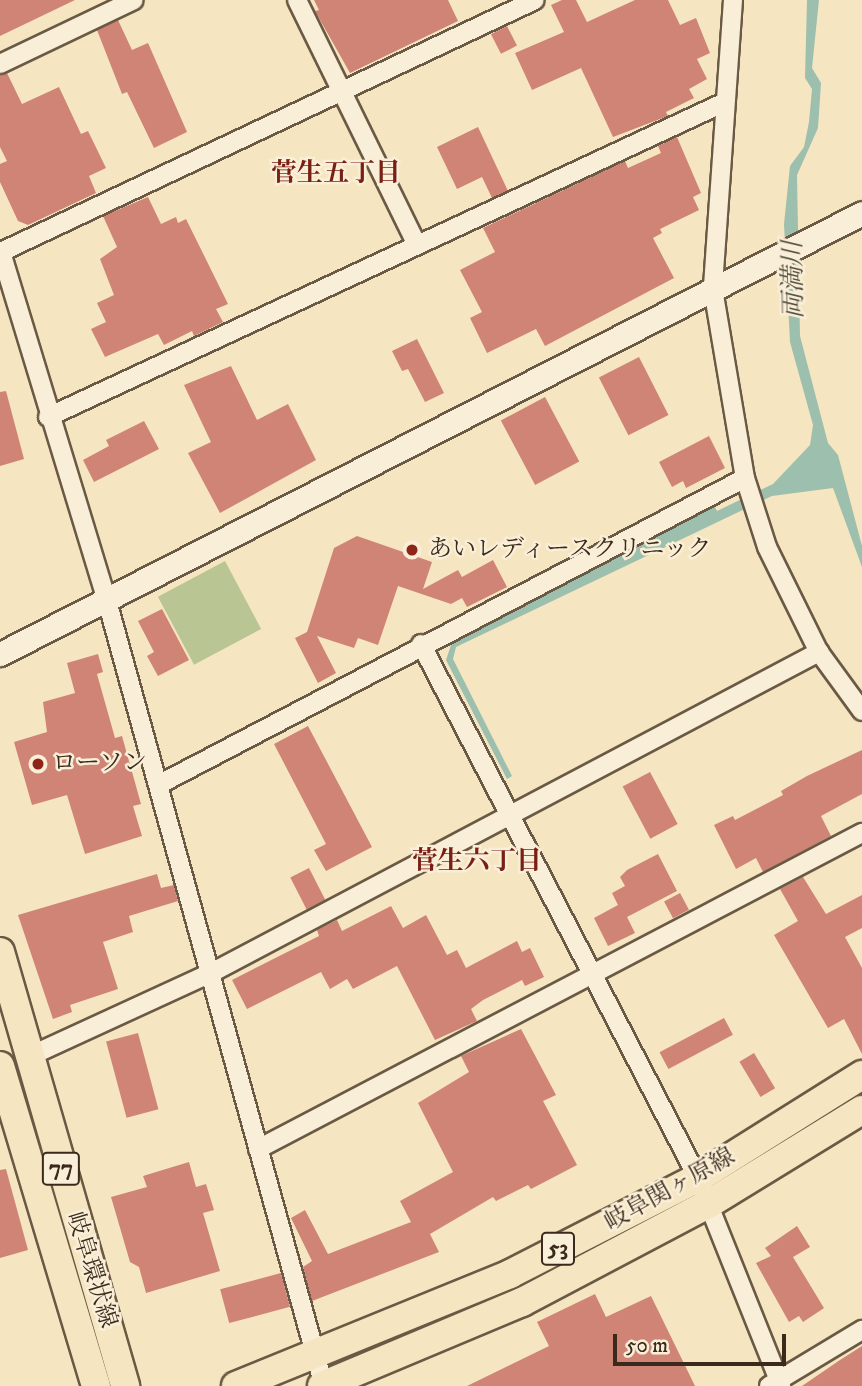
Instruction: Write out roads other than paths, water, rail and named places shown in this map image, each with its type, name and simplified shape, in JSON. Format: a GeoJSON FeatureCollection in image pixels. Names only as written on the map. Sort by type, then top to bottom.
{"type":"FeatureCollection","features":[{"type":"Feature","properties":{"kind":"main road","name":"岐阜環状線"},"geometry":{"type":"LineString","coordinates":[[0,952],[28,1057],[125,1386]]}},
{"type":"Feature","properties":{"kind":"main road","name":"岐阜環状線"},"geometry":{"type":"LineString","coordinates":[[0,1069],[96,1386]]}},
{"type":"Feature","properties":{"kind":"main road","name":"岐阜関ヶ原線"},"geometry":{"type":"LineString","coordinates":[[323,1386],[522,1302],[704,1191],[862,1075]]}},
{"type":"Feature","properties":{"kind":"main road","name":"岐阜関ヶ原線"},"geometry":{"type":"LineString","coordinates":[[236,1386],[313,1357],[704,1191],[862,1110]]}},
{"type":"Feature","properties":{"kind":"street"},"geometry":{"type":"LineString","coordinates":[[0,64],[134,0]]}},
{"type":"Feature","properties":{"kind":"street"},"geometry":{"type":"LineString","coordinates":[[296,0],[416,243]]}},
{"type":"Feature","properties":{"kind":"street"},"geometry":{"type":"LineString","coordinates":[[323,1386],[107,601],[48,417],[1,249],[535,0]]}},
{"type":"Feature","properties":{"kind":"street"},"geometry":{"type":"LineString","coordinates":[[733,0],[723,103],[713,289],[745,478],[767,547],[819,652],[862,711]]}},
{"type":"Feature","properties":{"kind":"street"},"geometry":{"type":"LineString","coordinates":[[48,417],[416,243],[723,103]]}},
{"type":"Feature","properties":{"kind":"street"},"geometry":{"type":"LineString","coordinates":[[0,654],[107,601],[312,491],[862,213]]}},
{"type":"Feature","properties":{"kind":"street"},"geometry":{"type":"LineString","coordinates":[[158,785],[421,644],[745,478]]}},
{"type":"Feature","properties":{"kind":"street"},"geometry":{"type":"LineString","coordinates":[[421,644],[512,811],[704,1191],[776,1384],[862,1330]]}},
{"type":"Feature","properties":{"kind":"street"},"geometry":{"type":"LineString","coordinates":[[28,1057],[211,973],[512,811],[819,652]]}},
{"type":"Feature","properties":{"kind":"street"},"geometry":{"type":"LineString","coordinates":[[258,1149],[862,833]]}},
{"type":"Feature","properties":{"kind":"water","name":"両満川"},"geometry":{"type":"Polygon","coordinates":[[[807,0],[819,0],[812,68],[821,83],[818,128],[797,175],[800,336],[828,443],[838,455],[862,546],[862,567],[833,488],[772,496],[456,647],[453,659],[512,776],[507,779],[446,660],[453,639],[714,505],[717,511],[773,484],[810,445],[813,425],[790,342],[784,224],[790,166],[804,147],[809,122],[812,89],[805,78],[807,0]]]}},
{"type":"Feature","properties":{"kind":"place","name":"あいレディースクリニック"},"geometry":{"type":"Point","coordinates":[412,550]}},
{"type":"Feature","properties":{"kind":"place","name":"ローソン"},"geometry":{"type":"Point","coordinates":[38,764]}},
{"type":"Feature","properties":{"kind":"district","name":"菅生五丁目"},"geometry":{"type":"Point","coordinates":[336,174]}},
{"type":"Feature","properties":{"kind":"district","name":"菅生六丁目"},"geometry":{"type":"Point","coordinates":[477,862]}}]}
